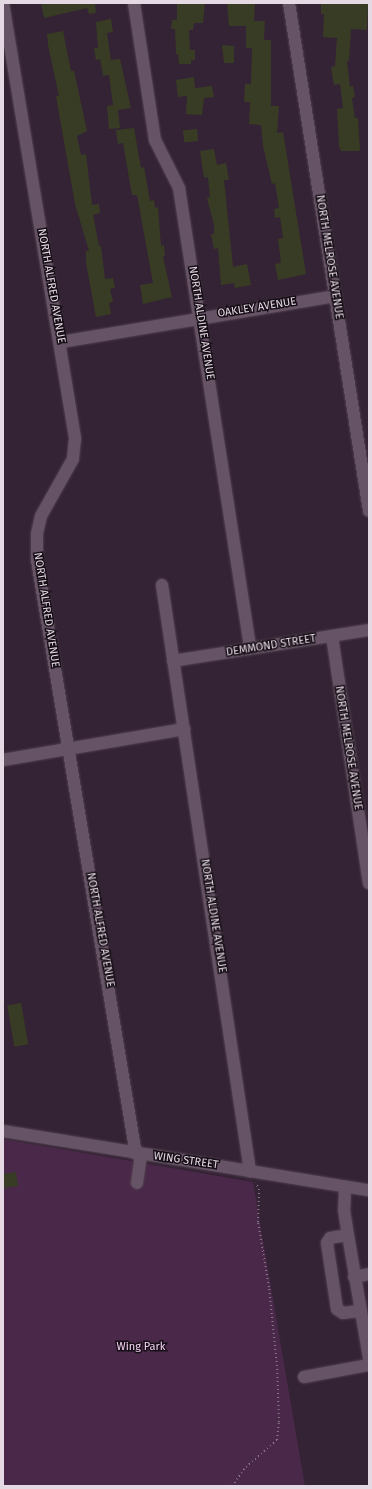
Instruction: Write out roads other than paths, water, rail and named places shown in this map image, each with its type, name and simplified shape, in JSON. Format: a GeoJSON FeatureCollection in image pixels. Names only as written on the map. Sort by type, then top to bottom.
{"type":"FeatureCollection","features":[{"type":"Feature","properties":{"kind":"street","name":"NORTH ALFRED AVENUE"},"geometry":{"type":"LineString","coordinates":[[3,3],[74,425],[75,451],[69,468],[45,505],[36,547],[138,1154],[137,1183]]}},
{"type":"Feature","properties":{"kind":"street","name":"NORTH ALDINE AVENUE"},"geometry":{"type":"LineString","coordinates":[[134,3],[155,140],[179,188],[250,649]]}},
{"type":"Feature","properties":{"kind":"street","name":"NORTH MELROSE AVENUE"},"geometry":{"type":"LineString","coordinates":[[289,3],[369,511]]}},
{"type":"Feature","properties":{"kind":"street","name":"OAKLEY AVENUE"},"geometry":{"type":"LineString","coordinates":[[61,342],[335,296]]}},
{"type":"Feature","properties":{"kind":"street","name":"NORTH ALDINE AVENUE"},"geometry":{"type":"LineString","coordinates":[[162,585],[250,1171]]}},
{"type":"Feature","properties":{"kind":"street","name":"DEMMOND STREET"},"geometry":{"type":"LineString","coordinates":[[173,661],[369,630]]}},
{"type":"Feature","properties":{"kind":"street","name":"NORTH MELROSE AVENUE"},"geometry":{"type":"LineString","coordinates":[[332,636],[369,882]]}},
{"type":"Feature","properties":{"kind":"street"},"geometry":{"type":"LineString","coordinates":[[3,760],[184,729]]}},
{"type":"Feature","properties":{"kind":"street","name":"WING STREET"},"geometry":{"type":"LineString","coordinates":[[3,1131],[138,1154],[369,1190]]}},
{"type":"Feature","properties":{"kind":"street"},"geometry":{"type":"LineString","coordinates":[[345,1187],[344,1210],[359,1311],[369,1358]]}},
{"type":"Feature","properties":{"kind":"street"},"geometry":{"type":"LineString","coordinates":[[348,1235],[330,1238],[326,1244],[337,1309],[343,1313],[359,1311]]}},
{"type":"Feature","properties":{"kind":"street"},"geometry":{"type":"LineString","coordinates":[[354,1277],[369,1274]]}},
{"type":"Feature","properties":{"kind":"street"},"geometry":{"type":"LineString","coordinates":[[304,1377],[369,1365]]}},
{"type":"Feature","properties":{"kind":"park label","name":"Wing Park"},"geometry":{"type":"Point","coordinates":[141,1347]}}]}
